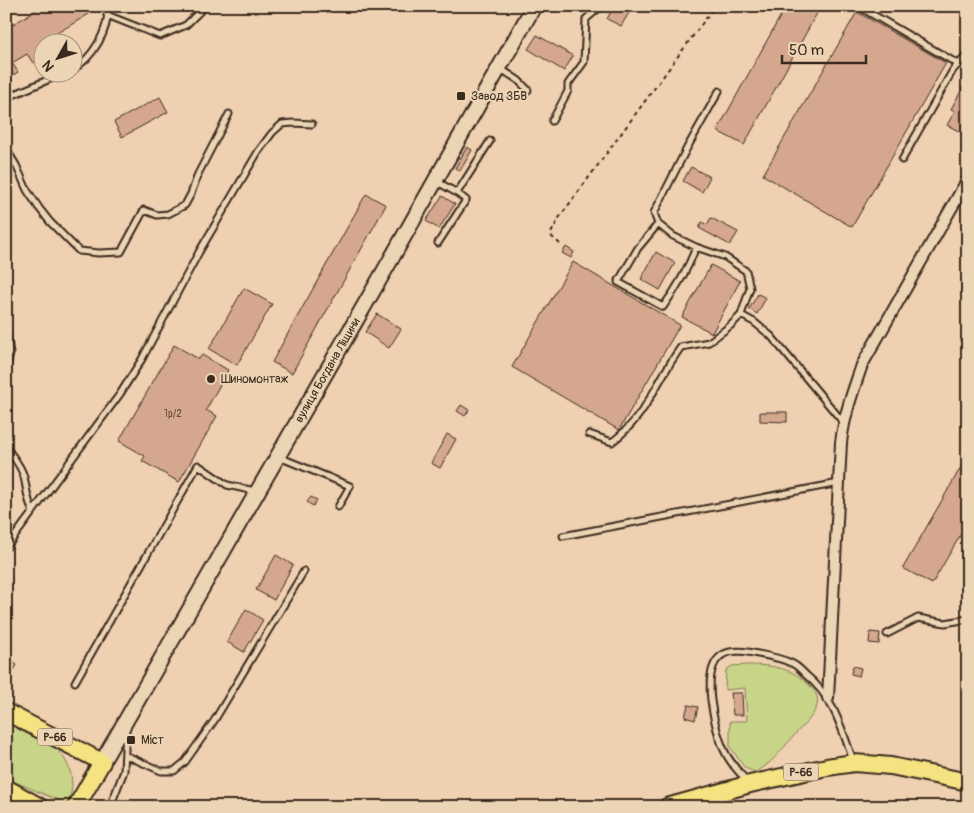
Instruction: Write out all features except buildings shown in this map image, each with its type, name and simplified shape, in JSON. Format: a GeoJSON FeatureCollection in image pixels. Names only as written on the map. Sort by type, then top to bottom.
{"type":"FeatureCollection","features":[{"type":"Feature","properties":{"kind":"main road","name":"вулиця Богдана Ліщини"},"geometry":{"type":"LineString","coordinates":[[102,762],[534,6]]}},
{"type":"Feature","properties":{"kind":"main road","name":"Р-66"},"geometry":{"type":"LineString","coordinates":[[6,712],[102,762]]}},
{"type":"Feature","properties":{"kind":"main road"},"geometry":{"type":"LineString","coordinates":[[76,807],[102,762]]}},
{"type":"Feature","properties":{"kind":"main road","name":"Р-66"},"geometry":{"type":"LineString","coordinates":[[666,807],[690,803],[750,784],[854,763],[892,766],[968,782]]}},
{"type":"Feature","properties":{"kind":"main road"},"geometry":{"type":"LineString","coordinates":[[10,790],[40,807]]}},
{"type":"Feature","properties":{"kind":"street"},"geometry":{"type":"LineString","coordinates":[[828,698],[844,422],[862,365],[968,179]]}},
{"type":"Feature","properties":{"kind":"lane"},"geometry":{"type":"LineString","coordinates":[[82,63],[90,57],[105,26],[108,6]]}},
{"type":"Feature","properties":{"kind":"lane"},"geometry":{"type":"LineString","coordinates":[[107,15],[160,36],[186,25],[205,6]]}},
{"type":"Feature","properties":{"kind":"lane"},"geometry":{"type":"LineString","coordinates":[[552,121],[568,92],[568,84],[584,62],[586,19],[601,6]]}},
{"type":"Feature","properties":{"kind":"lane"},"geometry":{"type":"LineString","coordinates":[[858,6],[958,64]]}},
{"type":"Feature","properties":{"kind":"lane"},"geometry":{"type":"LineString","coordinates":[[902,160],[953,70],[968,54]]}},
{"type":"Feature","properties":{"kind":"lane"},"geometry":{"type":"LineString","coordinates":[[499,68],[518,80],[528,90]]}},
{"type":"Feature","properties":{"kind":"lane"},"geometry":{"type":"LineString","coordinates":[[6,98],[43,82]]}},
{"type":"Feature","properties":{"kind":"lane"},"geometry":{"type":"LineString","coordinates":[[588,434],[612,442],[623,434],[649,403],[681,347],[709,342],[741,315],[750,288],[746,271],[725,256],[696,247],[673,236],[658,224],[654,213],[687,148],[720,91]]}},
{"type":"Feature","properties":{"kind":"lane"},"geometry":{"type":"LineString","coordinates":[[6,149],[27,190],[39,208],[79,251],[99,253],[121,252],[144,210],[157,215],[168,214],[185,205],[198,174],[229,114]]}},
{"type":"Feature","properties":{"kind":"lane"},"geometry":{"type":"LineString","coordinates":[[6,548],[120,394],[142,359],[199,252],[258,152],[272,132],[282,124],[293,122],[312,124]]}},
{"type":"Feature","properties":{"kind":"lane"},"geometry":{"type":"LineString","coordinates":[[457,192],[490,141]]}},
{"type":"Feature","properties":{"kind":"lane"},"geometry":{"type":"LineString","coordinates":[[435,181],[457,192],[466,200],[438,243]]}},
{"type":"Feature","properties":{"kind":"lane"},"geometry":{"type":"LineString","coordinates":[[658,224],[638,248],[618,282],[663,307],[685,274],[696,247]]}},
{"type":"Feature","properties":{"kind":"lane"},"geometry":{"type":"LineString","coordinates":[[741,315],[754,322],[771,336],[844,422]]}},
{"type":"Feature","properties":{"kind":"lane"},"geometry":{"type":"LineString","coordinates":[[6,328],[10,354],[6,371]]}},
{"type":"Feature","properties":{"kind":"lane"},"geometry":{"type":"LineString","coordinates":[[6,447],[20,466],[24,476],[27,500],[33,512]]}},
{"type":"Feature","properties":{"kind":"lane"},"geometry":{"type":"LineString","coordinates":[[278,456],[350,486],[338,507]]}},
{"type":"Feature","properties":{"kind":"lane"},"geometry":{"type":"LineString","coordinates":[[75,682],[198,465],[227,485],[258,492]]}},
{"type":"Feature","properties":{"kind":"lane"},"geometry":{"type":"LineString","coordinates":[[563,536],[839,483]]}},
{"type":"Feature","properties":{"kind":"lane"},"geometry":{"type":"LineString","coordinates":[[125,755],[161,772],[174,771],[185,762],[214,721],[304,571]]}},
{"type":"Feature","properties":{"kind":"lane"},"geometry":{"type":"LineString","coordinates":[[887,634],[918,618],[945,623],[968,619]]}},
{"type":"Feature","properties":{"kind":"lane"},"geometry":{"type":"LineString","coordinates":[[750,784],[733,766],[719,737],[710,684],[711,671],[717,660],[724,654],[734,651],[766,655],[792,663],[810,678],[828,698],[839,721],[854,763]]}},
{"type":"Feature","properties":{"kind":"lane"},"geometry":{"type":"LineString","coordinates":[[110,807],[124,771],[123,726]]}},
{"type":"Feature","properties":{"kind":"path"},"geometry":{"type":"LineString","coordinates":[[560,244],[550,235],[559,218],[716,6]]}},
{"type":"Feature","properties":{"kind":"green space"},"geometry":{"type":"Polygon","coordinates":[[[732,666],[773,667],[789,671],[804,680],[817,696],[816,708],[809,720],[771,761],[755,772],[745,768],[730,747],[730,721],[747,721],[745,688],[725,690],[726,670],[732,666]]]}},
{"type":"Feature","properties":{"kind":"green space"},"geometry":{"type":"Polygon","coordinates":[[[6,718],[46,741],[61,754],[69,767],[72,782],[72,789],[67,804],[6,778],[6,718]]]}},
{"type":"Feature","properties":{"kind":"place","name":"Завод ЗБВ"},"geometry":{"type":"Point","coordinates":[461,96]}},
{"type":"Feature","properties":{"kind":"place","name":"Шиномонтаж"},"geometry":{"type":"Point","coordinates":[211,379]}},
{"type":"Feature","properties":{"kind":"place","name":"Міст"},"geometry":{"type":"Point","coordinates":[131,740]}}]}
